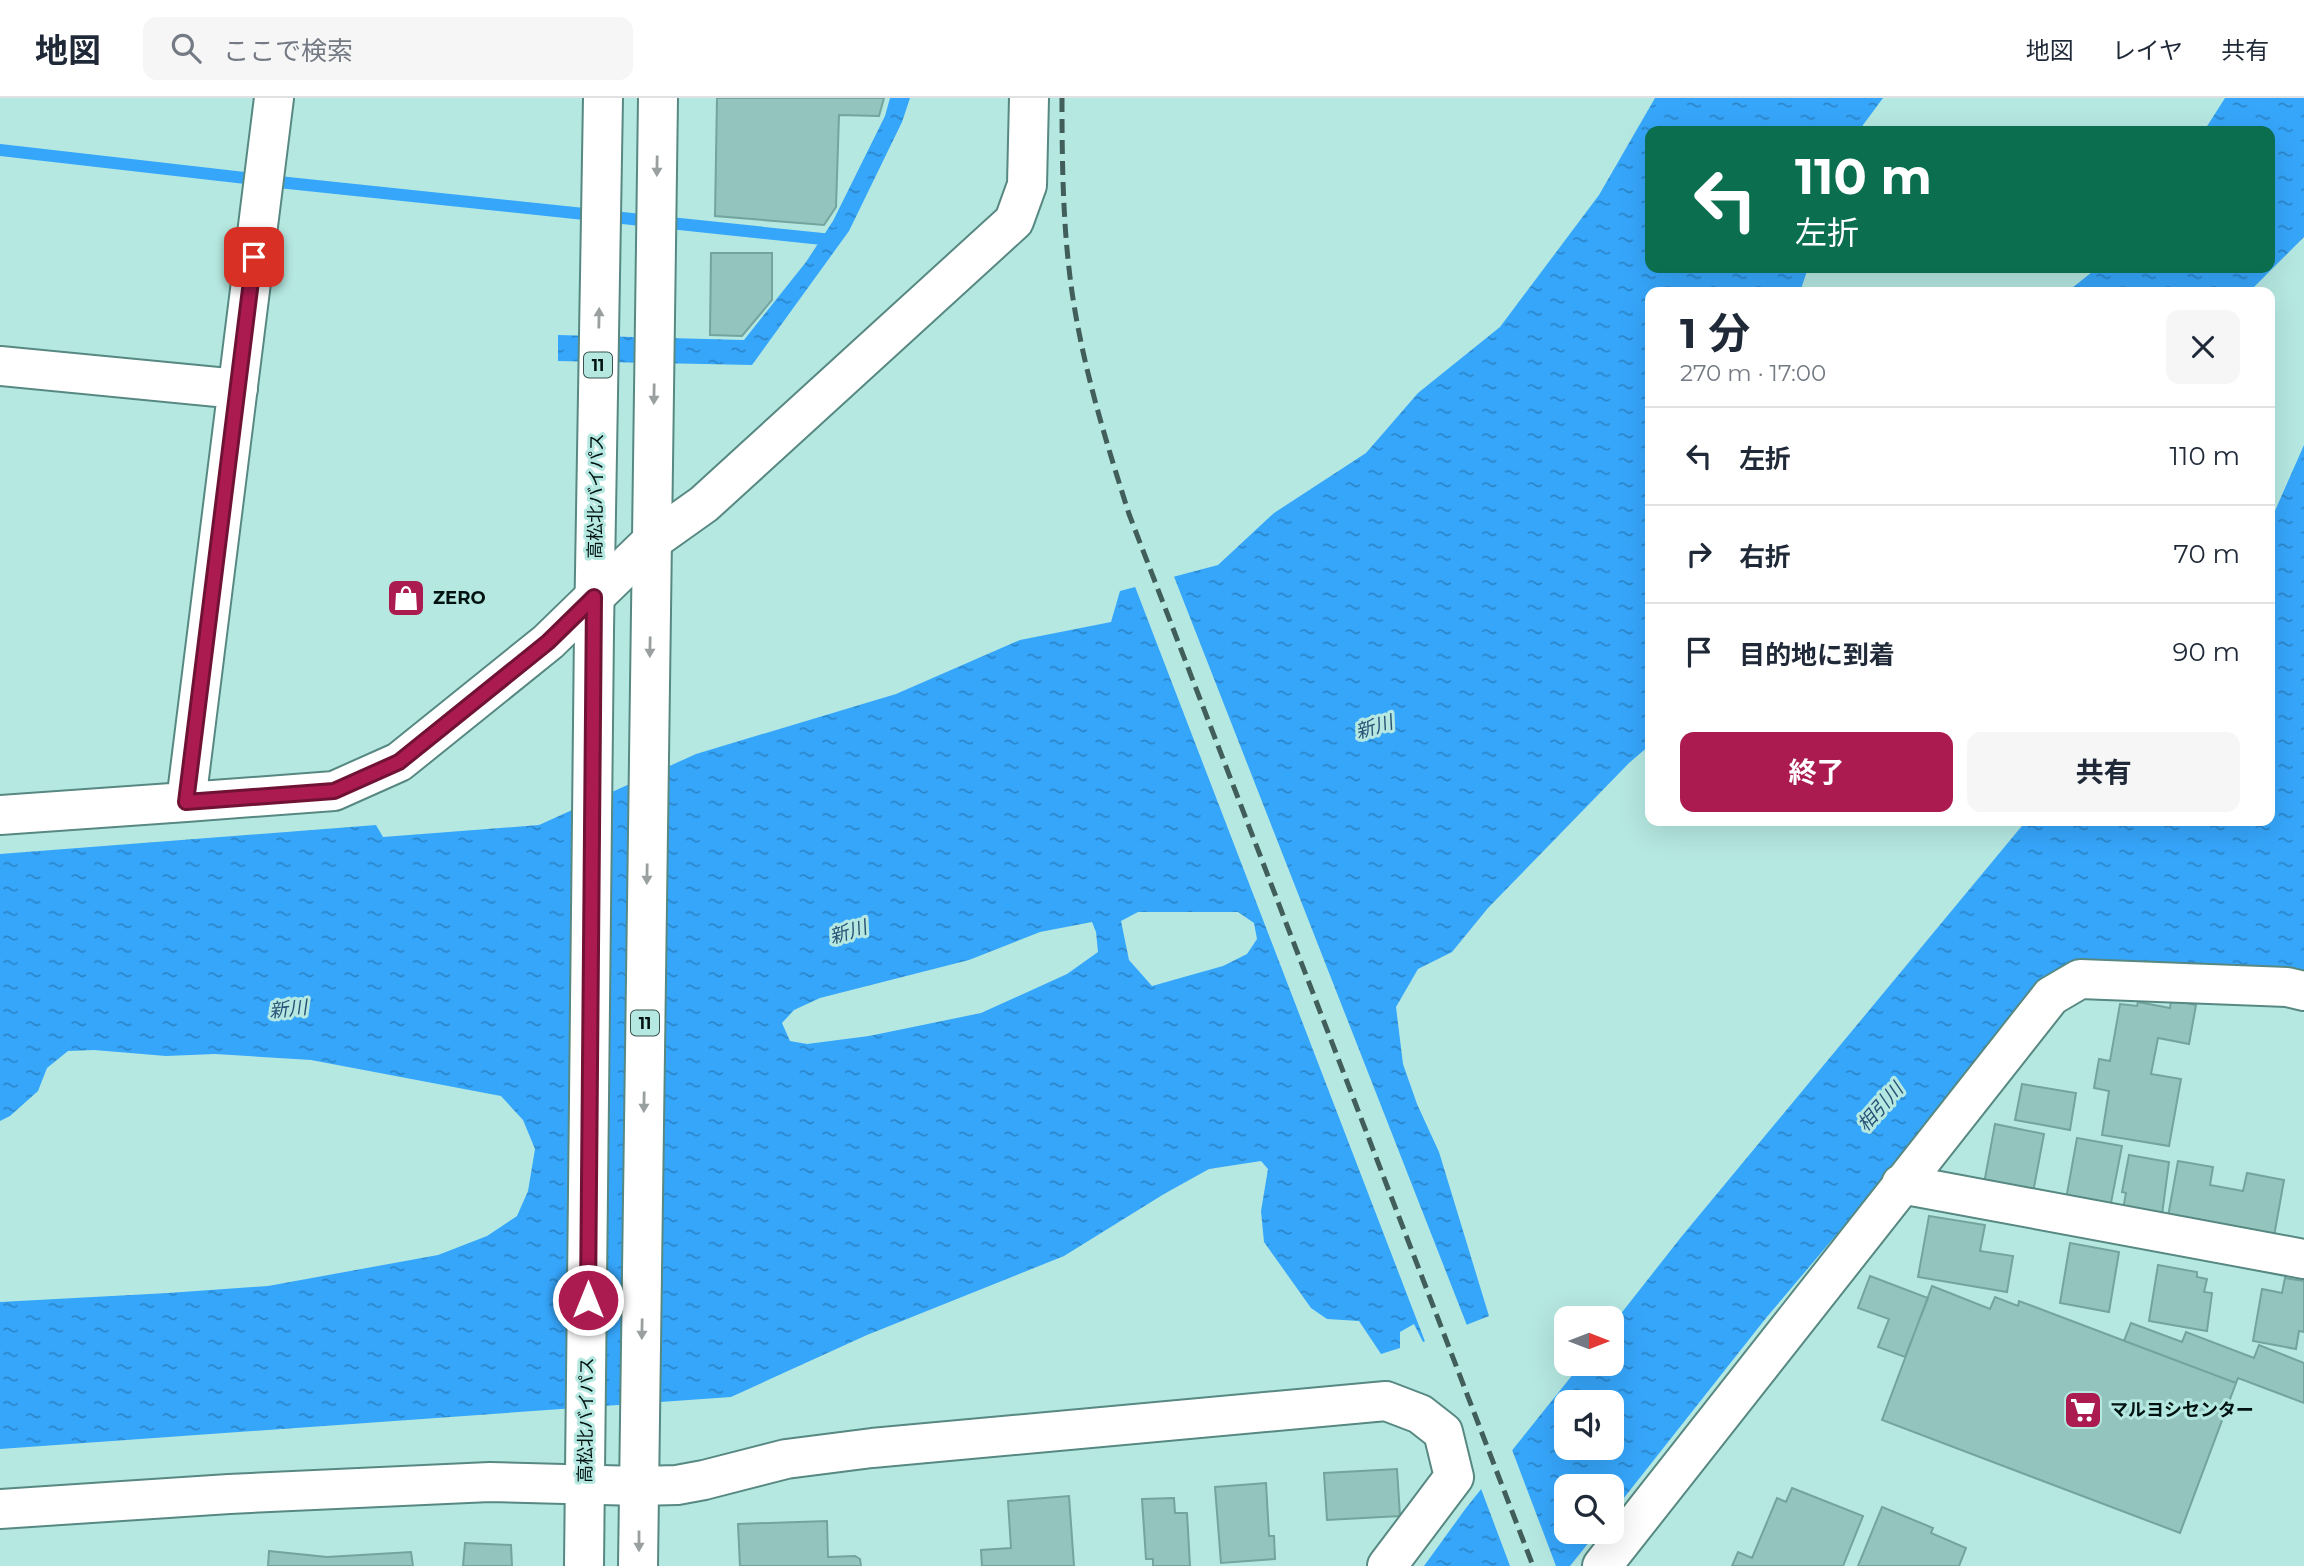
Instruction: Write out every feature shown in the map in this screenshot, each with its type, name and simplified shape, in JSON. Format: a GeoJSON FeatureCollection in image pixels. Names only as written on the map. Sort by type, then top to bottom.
{"type":"FeatureCollection","features":[{"type":"Feature","properties":{"kind":"main road"},"geometry":{"type":"LineString","coordinates":[[186,802],[274,98]]}},
{"type":"Feature","properties":{"kind":"main road","name":"高松北バイパス"},"geometry":{"type":"LineString","coordinates":[[584,1566],[594,614],[603,98]]}},
{"type":"Feature","properties":{"kind":"main road","name":"11"},"geometry":{"type":"LineString","coordinates":[[638,1566],[658,98]]}},
{"type":"Feature","properties":{"kind":"main road"},"geometry":{"type":"LineString","coordinates":[[0,815],[334,791],[399,762],[548,642],[594,614],[652,560],[704,504],[1014,221],[1027,185],[1029,98]]}},
{"type":"Feature","properties":{"kind":"main road"},"geometry":{"type":"LineString","coordinates":[[0,366],[238,389]]}},
{"type":"Feature","properties":{"kind":"main road"},"geometry":{"type":"LineString","coordinates":[[1602,1566],[2051,996],[2080,979],[2287,987],[2304,992]]}},
{"type":"Feature","properties":{"kind":"main road"},"geometry":{"type":"LineString","coordinates":[[1901,1184],[2304,1259]]}},
{"type":"Feature","properties":{"kind":"main road"},"geometry":{"type":"LineString","coordinates":[[0,1509],[229,1494],[586,1476],[704,1480],[786,1459],[872,1448],[1386,1401],[1420,1414],[1443,1432],[1454,1477],[1387,1566]]}},
{"type":"Feature","properties":{"kind":"water"},"geometry":{"type":"Polygon","coordinates":[[[890,98],[910,98],[902,122],[849,231],[752,365],[558,361],[558,335],[744,340],[806,262],[833,221],[885,116],[890,98]]]}},
{"type":"Feature","properties":{"kind":"water","name":"新川"},"geometry":{"type":"Polygon","coordinates":[[[1655,98],[1883,98],[1863,126],[1645,126],[1645,273],[1806,273],[1802,287],[1645,287],[1645,749],[1488,908],[1452,952],[1418,969],[1396,1007],[1403,1064],[1417,1104],[1439,1152],[1489,1316],[1423,1342],[1414,1324],[1400,1332],[1400,1348],[1381,1354],[1359,1321],[1327,1319],[1311,1308],[1264,1242],[1261,1211],[1268,1169],[1261,1161],[1209,1169],[1064,1256],[867,1335],[731,1397],[0,1449],[0,1302],[268,1286],[438,1255],[487,1236],[517,1216],[528,1191],[535,1149],[523,1120],[501,1096],[311,1060],[215,1054],[166,1056],[94,1050],[68,1051],[47,1068],[38,1091],[10,1116],[0,1121],[0,854],[376,825],[383,837],[539,825],[696,754],[896,694],[1020,640],[1111,622],[1120,591],[1218,565],[1274,513],[1366,453],[1418,393],[1500,327],[1599,195],[1655,98]],[[1138,912],[1121,921],[1129,960],[1152,986],[1223,966],[1247,954],[1257,939],[1254,923],[1238,912],[1138,912]],[[1092,922],[1040,932],[969,960],[820,998],[794,1010],[782,1023],[790,1041],[807,1044],[869,1036],[981,1013],[1067,974],[1098,952],[1092,922]]]}},
{"type":"Feature","properties":{"kind":"water"},"geometry":{"type":"Polygon","coordinates":[[[2225,98],[2304,98],[2304,237],[2275,266],[2275,126],[2207,126],[2225,98]]]}},
{"type":"Feature","properties":{"kind":"water"},"geometry":{"type":"Polygon","coordinates":[[[2091,273],[2268,273],[2254,287],[2073,287],[2091,273]]]}},
{"type":"Feature","properties":{"kind":"water","name":"相引川"},"geometry":{"type":"Polygon","coordinates":[[[2304,445],[2304,978],[2034,1001],[1766,1318],[1624,1498],[1624,1474],[1554,1474],[1554,1544],[1588,1544],[1570,1566],[1424,1566],[1466,1508],[1554,1398],[1554,1460],[1624,1460],[1624,1390],[1560,1390],[1572,1376],[1624,1376],[1624,1310],[2022,826],[2275,826],[2275,511],[2304,445]]]}},
{"type":"Feature","properties":{"kind":"pier"},"geometry":{"type":"Polygon","coordinates":[[[1173,574],[1468,1328],[1426,1344],[1134,584],[1173,574]]]}},
{"type":"Feature","properties":{"kind":"pier"},"geometry":{"type":"Polygon","coordinates":[[[1511,1447],[1556,1566],[1510,1566],[1480,1486],[1511,1447]]]}},
{"type":"Feature","properties":{"kind":"building"},"geometry":{"type":"Polygon","coordinates":[[[717,98],[884,98],[879,116],[839,115],[836,207],[824,225],[715,216],[717,98]]]}},
{"type":"Feature","properties":{"kind":"building"},"geometry":{"type":"Polygon","coordinates":[[[711,253],[772,253],[772,300],[742,336],[710,335],[711,253]]]}},
{"type":"Feature","properties":{"kind":"building"},"geometry":{"type":"Polygon","coordinates":[[[2171,1000],[2196,1005],[2189,1044],[2158,1038],[2151,1074],[2181,1079],[2169,1146],[2102,1135],[2109,1091],[2094,1088],[2099,1059],[2110,1061],[2120,1004],[2137,1006],[2138,1002],[2170,1008],[2171,1000]]]}},
{"type":"Feature","properties":{"kind":"building"},"geometry":{"type":"Polygon","coordinates":[[[2022,1084],[2076,1093],[2070,1130],[2015,1120],[2022,1084]]]}},
{"type":"Feature","properties":{"kind":"building"},"geometry":{"type":"Polygon","coordinates":[[[1995,1124],[2044,1134],[2032,1198],[1983,1189],[1995,1124]]]}},
{"type":"Feature","properties":{"kind":"building"},"geometry":{"type":"Polygon","coordinates":[[[2077,1138],[2122,1146],[2109,1213],[2065,1205],[2077,1138]]]}},
{"type":"Feature","properties":{"kind":"building"},"geometry":{"type":"Polygon","coordinates":[[[2129,1155],[2169,1162],[2161,1222],[2122,1215],[2126,1193],[2122,1192],[2129,1155]]]}},
{"type":"Feature","properties":{"kind":"building"},"geometry":{"type":"Polygon","coordinates":[[[2178,1161],[2213,1167],[2210,1185],[2243,1191],[2247,1173],[2284,1180],[2273,1242],[2167,1222],[2178,1161]]]}},
{"type":"Feature","properties":{"kind":"building"},"geometry":{"type":"Polygon","coordinates":[[[1929,1216],[1985,1225],[1980,1251],[2013,1256],[2007,1292],[1918,1277],[1929,1216]]]}},
{"type":"Feature","properties":{"kind":"building"},"geometry":{"type":"Polygon","coordinates":[[[2070,1243],[2119,1252],[2109,1312],[2060,1303],[2070,1243]]]}},
{"type":"Feature","properties":{"kind":"building"},"geometry":{"type":"Polygon","coordinates":[[[2158,1265],[2197,1272],[2197,1277],[2207,1279],[2204,1292],[2212,1293],[2207,1331],[2149,1321],[2158,1265]]]}},
{"type":"Feature","properties":{"kind":"building"},"geometry":{"type":"Polygon","coordinates":[[[1870,1276],[1928,1298],[1905,1357],[1878,1347],[1889,1319],[1858,1308],[1870,1276]]]}},
{"type":"Feature","properties":{"kind":"building"},"geometry":{"type":"Polygon","coordinates":[[[2285,1278],[2304,1281],[2304,1332],[2299,1331],[2296,1349],[2253,1341],[2262,1289],[2282,1293],[2285,1278]]]}},
{"type":"Feature","properties":{"kind":"building"},"geometry":{"type":"Polygon","coordinates":[[[1932,1286],[1990,1309],[1995,1297],[2018,1306],[2019,1301],[2236,1383],[2180,1533],[1882,1420],[1932,1286]]]}},
{"type":"Feature","properties":{"kind":"building"},"geometry":{"type":"Polygon","coordinates":[[[2131,1323],[2182,1342],[2186,1332],[2254,1358],[2259,1345],[2304,1363],[2304,1403],[2238,1378],[2236,1383],[2124,1341],[2131,1323]]]}},
{"type":"Feature","properties":{"kind":"building"},"geometry":{"type":"Polygon","coordinates":[[[1397,1469],[1400,1516],[1327,1520],[1324,1473],[1397,1469]]]}},
{"type":"Feature","properties":{"kind":"building"},"geometry":{"type":"Polygon","coordinates":[[[1266,1483],[1269,1536],[1274,1536],[1275,1559],[1221,1563],[1215,1487],[1266,1483]]]}},
{"type":"Feature","properties":{"kind":"building"},"geometry":{"type":"Polygon","coordinates":[[[1792,1488],[1863,1516],[1843,1566],[1732,1566],[1738,1552],[1752,1558],[1777,1498],[1786,1502],[1792,1488]]]}},
{"type":"Feature","properties":{"kind":"building"},"geometry":{"type":"Polygon","coordinates":[[[1069,1496],[1074,1566],[982,1566],[981,1550],[1011,1548],[1008,1501],[1069,1496]]]}},
{"type":"Feature","properties":{"kind":"building"},"geometry":{"type":"Polygon","coordinates":[[[1174,1498],[1175,1513],[1187,1513],[1190,1566],[1153,1566],[1153,1559],[1146,1559],[1142,1499],[1174,1498]]]}},
{"type":"Feature","properties":{"kind":"building"},"geometry":{"type":"Polygon","coordinates":[[[1882,1507],[1933,1528],[1931,1533],[1966,1548],[1959,1566],[1858,1566],[1882,1507]]]}},
{"type":"Feature","properties":{"kind":"building"},"geometry":{"type":"Polygon","coordinates":[[[827,1521],[828,1557],[855,1556],[860,1559],[861,1566],[740,1566],[738,1524],[827,1521]]]}},
{"type":"Feature","properties":{"kind":"building"},"geometry":{"type":"Polygon","coordinates":[[[465,1543],[511,1545],[512,1566],[463,1566],[465,1543]]]}},
{"type":"Feature","properties":{"kind":"building"},"geometry":{"type":"Polygon","coordinates":[[[269,1551],[327,1557],[411,1552],[413,1566],[268,1566],[269,1551]]]}},
{"type":"Feature","properties":{"kind":"waterway"},"geometry":{"type":"LineString","coordinates":[[0,150],[832,240],[835,235]]}},
{"type":"Feature","properties":{"kind":"railway"},"geometry":{"type":"LineString","coordinates":[[1062,98],[1064,210],[1072,294],[1093,395],[1129,514],[1533,1566]]}},
{"type":"Feature","properties":{"kind":"place","name":"ZERO"},"geometry":{"type":"Point","coordinates":[406,598]}},
{"type":"Feature","properties":{"kind":"place","name":"マルヨシセンター"},"geometry":{"type":"Point","coordinates":[2083,1410]}},
{"type":"Feature","properties":{"kind":"route"},"geometry":{"type":"LineString","coordinates":[[254,257],[186,802],[334,791],[399,762],[548,642],[594,597],[588,1300]]}}]}
